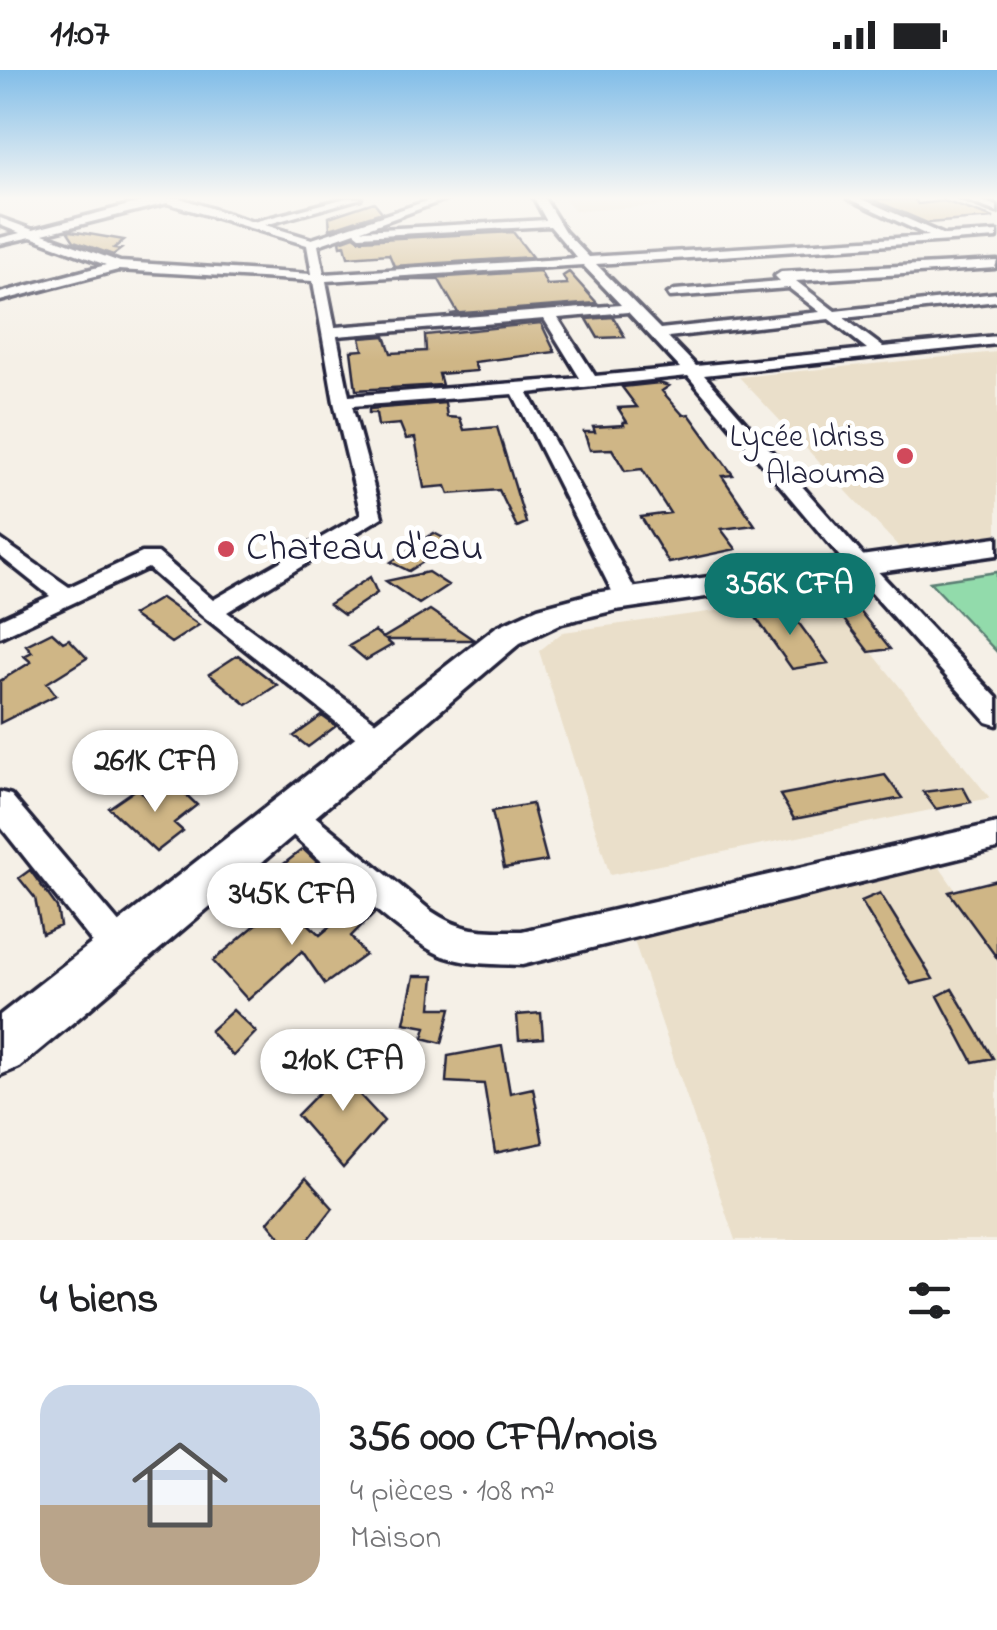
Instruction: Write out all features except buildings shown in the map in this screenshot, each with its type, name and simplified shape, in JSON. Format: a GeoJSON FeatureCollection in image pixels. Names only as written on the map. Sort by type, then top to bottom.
{"type":"FeatureCollection","features":[{"type":"Feature","properties":{"kind":"street"},"geometry":{"type":"LineString","coordinates":[[81,253],[118,266],[319,278],[725,253]]}},
{"type":"Feature","properties":{"kind":"street"},"geometry":{"type":"LineString","coordinates":[[211,611],[372,516],[342,402],[314,253]]}},
{"type":"Feature","properties":{"kind":"street"},"geometry":{"type":"LineString","coordinates":[[577,253],[691,370],[860,566],[997,715]]}},
{"type":"Feature","properties":{"kind":"street"},"geometry":{"type":"LineString","coordinates":[[751,253],[879,351]]}},
{"type":"Feature","properties":{"kind":"street"},"geometry":{"type":"LineString","coordinates":[[973,253],[996,264]]}},
{"type":"Feature","properties":{"kind":"street"},"geometry":{"type":"LineString","coordinates":[[675,294],[996,264]]}},
{"type":"Feature","properties":{"kind":"street"},"geometry":{"type":"LineString","coordinates":[[0,297],[118,266]]}},
{"type":"Feature","properties":{"kind":"street"},"geometry":{"type":"LineString","coordinates":[[658,334],[997,298]]}},
{"type":"Feature","properties":{"kind":"street"},"geometry":{"type":"LineString","coordinates":[[330,332],[633,308]]}},
{"type":"Feature","properties":{"kind":"street"},"geometry":{"type":"LineString","coordinates":[[548,314],[591,382]]}},
{"type":"Feature","properties":{"kind":"street"},"geometry":{"type":"LineString","coordinates":[[342,402],[518,389],[997,340]]}},
{"type":"Feature","properties":{"kind":"street"},"geometry":{"type":"LineString","coordinates":[[518,389],[628,599]]}},
{"type":"Feature","properties":{"kind":"street"},"geometry":{"type":"LineString","coordinates":[[0,545],[66,597]]}},
{"type":"Feature","properties":{"kind":"street"},"geometry":{"type":"LineString","coordinates":[[0,1048],[375,738],[508,635],[535,619],[628,599],[997,546]]}},
{"type":"Feature","properties":{"kind":"street"},"geometry":{"type":"LineString","coordinates":[[0,629],[150,558],[211,611],[375,738]]}},
{"type":"Feature","properties":{"kind":"street"},"geometry":{"type":"LineString","coordinates":[[0,804],[120,950]]}},
{"type":"Feature","properties":{"kind":"street"},"geometry":{"type":"LineString","coordinates":[[288,812],[445,940],[495,948],[522,948],[997,836]]}},
{"type":"Feature","properties":{"kind":"shaded area","name":"Lycée Idriss Alaouma"},"geometry":{"type":"Polygon","coordinates":[[[997,352],[997,534],[899,547],[739,377],[997,352]]]}},
{"type":"Feature","properties":{"kind":"shaded area"},"geometry":{"type":"Polygon","coordinates":[[[803,599],[840,613],[990,798],[610,875],[539,651],[563,632],[803,599]]]}},
{"type":"Feature","properties":{"kind":"shaded area"},"geometry":{"type":"Polygon","coordinates":[[[936,862],[997,950],[997,1240],[735,1240],[630,929],[936,862]]]}},
{"type":"Feature","properties":{"kind":"green space"},"geometry":{"type":"Polygon","coordinates":[[[997,572],[997,652],[930,582],[997,572]]]}},
{"type":"Feature","properties":{"kind":"place","name":"Lycée Idriss Alaouma"},"geometry":{"type":"Point","coordinates":[905,456]}},
{"type":"Feature","properties":{"kind":"place","name":"Chateau d'eau"},"geometry":{"type":"Point","coordinates":[226,549]}}]}
